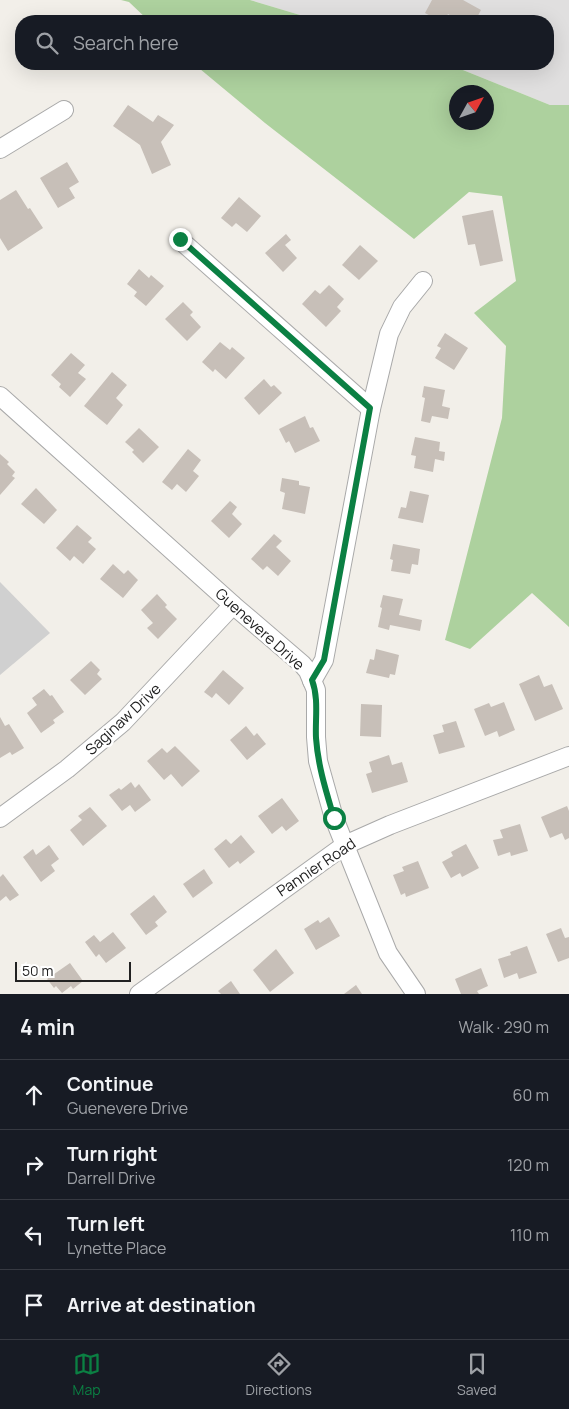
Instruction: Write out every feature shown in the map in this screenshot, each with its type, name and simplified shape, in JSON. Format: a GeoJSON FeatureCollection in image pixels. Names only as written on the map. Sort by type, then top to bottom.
{"type":"FeatureCollection","features":[{"type":"Feature","properties":{"kind":"street"},"geometry":{"type":"LineString","coordinates":[[0,149],[64,110]]}},
{"type":"Feature","properties":{"kind":"street"},"geometry":{"type":"LineString","coordinates":[[180,239],[370,408]]}},
{"type":"Feature","properties":{"kind":"street"},"geometry":{"type":"LineString","coordinates":[[312,680],[324,660],[370,408],[389,334],[402,307],[423,281]]}},
{"type":"Feature","properties":{"kind":"street","name":"Guenevere Drive"},"geometry":{"type":"LineString","coordinates":[[0,396],[233,605],[302,664],[316,690],[318,761],[332,810],[388,953],[416,994]]}},
{"type":"Feature","properties":{"kind":"street","name":"Saginaw Drive"},"geometry":{"type":"LineString","coordinates":[[0,818],[79,760],[123,722],[233,605]]}},
{"type":"Feature","properties":{"kind":"street","name":"Pannier Road"},"geometry":{"type":"LineString","coordinates":[[139,994],[345,845],[390,825],[569,756]]}},
{"type":"Feature","properties":{"kind":"shaded area"},"geometry":{"type":"Polygon","coordinates":[[[250,0],[569,0],[569,105],[550,105],[463,70],[554,70],[554,15],[300,15],[250,0]]]}},
{"type":"Feature","properties":{"kind":"shaded area"},"geometry":{"type":"Polygon","coordinates":[[[0,582],[50,633],[0,675],[0,582]]]}},
{"type":"Feature","properties":{"kind":"green space"},"geometry":{"type":"Polygon","coordinates":[[[121,0],[250,0],[300,15],[143,15],[129,2],[121,0]]]}},
{"type":"Feature","properties":{"kind":"green space"},"geometry":{"type":"Polygon","coordinates":[[[201,70],[463,70],[550,105],[569,105],[569,627],[532,593],[470,649],[445,640],[502,418],[506,346],[474,313],[516,281],[502,196],[469,192],[414,239],[265,123],[201,70]]]}},
{"type":"Feature","properties":{"kind":"building"},"geometry":{"type":"Polygon","coordinates":[[[432,0],[463,0],[481,10],[478,15],[429,15],[425,13],[432,0]]]}},
{"type":"Feature","properties":{"kind":"building"},"geometry":{"type":"Polygon","coordinates":[[[128,105],[153,122],[158,115],[174,125],[161,142],[171,165],[152,174],[140,145],[113,126],[128,105]]]}},
{"type":"Feature","properties":{"kind":"building"},"geometry":{"type":"Polygon","coordinates":[[[67,162],[79,182],[69,188],[75,198],[58,208],[40,178],[67,162]]]}},
{"type":"Feature","properties":{"kind":"building"},"geometry":{"type":"Polygon","coordinates":[[[16,190],[43,228],[8,251],[0,238],[0,200],[16,190]]]}},
{"type":"Feature","properties":{"kind":"building"},"geometry":{"type":"Polygon","coordinates":[[[239,197],[261,216],[247,232],[236,223],[232,227],[221,218],[239,197]]]}},
{"type":"Feature","properties":{"kind":"building"},"geometry":{"type":"Polygon","coordinates":[[[493,210],[503,261],[480,266],[475,244],[468,245],[462,216],[493,210]]]}},
{"type":"Feature","properties":{"kind":"building"},"geometry":{"type":"Polygon","coordinates":[[[286,234],[291,240],[285,245],[297,258],[283,272],[265,253],[286,234]]]}},
{"type":"Feature","properties":{"kind":"building"},"geometry":{"type":"Polygon","coordinates":[[[360,245],[378,261],[359,280],[342,265],[360,245]]]}},
{"type":"Feature","properties":{"kind":"building"},"geometry":{"type":"Polygon","coordinates":[[[139,269],[149,278],[151,275],[164,286],[146,306],[134,296],[137,292],[127,284],[139,269]]]}},
{"type":"Feature","properties":{"kind":"building"},"geometry":{"type":"Polygon","coordinates":[[[329,285],[344,299],[337,307],[341,311],[326,327],[302,304],[315,290],[320,294],[329,285]]]}},
{"type":"Feature","properties":{"kind":"building"},"geometry":{"type":"Polygon","coordinates":[[[183,302],[193,312],[190,315],[201,327],[187,341],[165,319],[183,302]]]}},
{"type":"Feature","properties":{"kind":"building"},"geometry":{"type":"Polygon","coordinates":[[[445,333],[468,348],[454,370],[435,358],[441,348],[437,346],[445,333]]]}},
{"type":"Feature","properties":{"kind":"building"},"geometry":{"type":"Polygon","coordinates":[[[220,342],[230,350],[232,347],[245,358],[226,379],[215,369],[213,372],[202,362],[220,342]]]}},
{"type":"Feature","properties":{"kind":"building"},"geometry":{"type":"Polygon","coordinates":[[[71,353],[85,365],[78,373],[86,379],[70,397],[59,387],[61,384],[51,375],[71,353]]]}},
{"type":"Feature","properties":{"kind":"building"},"geometry":{"type":"Polygon","coordinates":[[[112,372],[127,385],[116,398],[123,405],[107,425],[84,406],[112,372]]]}},
{"type":"Feature","properties":{"kind":"building"},"geometry":{"type":"Polygon","coordinates":[[[264,379],[271,387],[274,385],[282,393],[259,415],[244,398],[264,379]]]}},
{"type":"Feature","properties":{"kind":"building"},"geometry":{"type":"Polygon","coordinates":[[[424,386],[445,390],[442,406],[450,408],[448,419],[432,416],[430,423],[421,421],[425,398],[422,397],[424,386]]]}},
{"type":"Feature","properties":{"kind":"building"},"geometry":{"type":"Polygon","coordinates":[[[305,416],[310,428],[313,427],[320,441],[295,453],[289,441],[286,443],[279,429],[305,416]]]}},
{"type":"Feature","properties":{"kind":"building"},"geometry":{"type":"Polygon","coordinates":[[[139,428],[159,447],[143,463],[132,452],[134,450],[125,442],[139,428]]]}},
{"type":"Feature","properties":{"kind":"building"},"geometry":{"type":"Polygon","coordinates":[[[415,437],[440,442],[439,451],[445,452],[444,461],[435,459],[433,472],[414,468],[416,456],[411,455],[415,437]]]}},
{"type":"Feature","properties":{"kind":"building"},"geometry":{"type":"Polygon","coordinates":[[[188,449],[201,460],[193,471],[199,476],[186,492],[177,484],[172,490],[162,482],[188,449]]]}},
{"type":"Feature","properties":{"kind":"building"},"geometry":{"type":"Polygon","coordinates":[[[0,454],[9,462],[7,464],[15,472],[12,476],[15,478],[0,495],[0,454]]]}},
{"type":"Feature","properties":{"kind":"building"},"geometry":{"type":"Polygon","coordinates":[[[282,478],[299,481],[299,485],[310,487],[305,514],[282,509],[285,493],[280,491],[282,478]]]}},
{"type":"Feature","properties":{"kind":"building"},"geometry":{"type":"Polygon","coordinates":[[[36,488],[57,510],[44,524],[21,504],[36,488]]]}},
{"type":"Feature","properties":{"kind":"building"},"geometry":{"type":"Polygon","coordinates":[[[410,491],[429,495],[423,523],[398,518],[401,507],[406,508],[410,491]]]}},
{"type":"Feature","properties":{"kind":"building"},"geometry":{"type":"Polygon","coordinates":[[[230,501],[237,507],[232,514],[242,524],[229,538],[211,521],[230,501]]]}},
{"type":"Feature","properties":{"kind":"building"},"geometry":{"type":"Polygon","coordinates":[[[77,525],[92,538],[88,542],[96,549],[83,564],[74,556],[70,561],[56,548],[77,525]]]}},
{"type":"Feature","properties":{"kind":"building"},"geometry":{"type":"Polygon","coordinates":[[[274,534],[282,541],[276,547],[291,561],[278,576],[267,566],[263,570],[251,559],[274,534]]]}},
{"type":"Feature","properties":{"kind":"building"},"geometry":{"type":"Polygon","coordinates":[[[393,544],[420,549],[418,565],[412,564],[410,574],[391,571],[393,560],[390,559],[393,544]]]}},
{"type":"Feature","properties":{"kind":"building"},"geometry":{"type":"Polygon","coordinates":[[[113,564],[124,574],[128,570],[138,580],[123,598],[100,579],[113,564]]]}},
{"type":"Feature","properties":{"kind":"building"},"geometry":{"type":"Polygon","coordinates":[[[157,594],[167,605],[165,607],[177,619],[158,639],[147,628],[153,623],[141,610],[157,594]]]}},
{"type":"Feature","properties":{"kind":"building"},"geometry":{"type":"Polygon","coordinates":[[[383,595],[403,599],[399,615],[422,620],[420,631],[390,625],[389,630],[378,627],[383,595]]]}},
{"type":"Feature","properties":{"kind":"building"},"geometry":{"type":"Polygon","coordinates":[[[376,649],[399,655],[395,675],[390,674],[389,678],[366,673],[370,659],[374,660],[376,649]]]}},
{"type":"Feature","properties":{"kind":"building"},"geometry":{"type":"Polygon","coordinates":[[[91,661],[100,670],[97,674],[102,679],[85,695],[70,680],[91,661]]]}},
{"type":"Feature","properties":{"kind":"building"},"geometry":{"type":"Polygon","coordinates":[[[223,670],[244,688],[229,705],[216,693],[212,698],[204,692],[223,670]]]}},
{"type":"Feature","properties":{"kind":"building"},"geometry":{"type":"Polygon","coordinates":[[[539,675],[544,687],[552,684],[563,709],[535,721],[519,684],[539,675]]]}},
{"type":"Feature","properties":{"kind":"building"},"geometry":{"type":"Polygon","coordinates":[[[44,689],[50,696],[52,695],[64,712],[53,720],[55,723],[41,733],[27,713],[37,705],[32,698],[44,689]]]}},
{"type":"Feature","properties":{"kind":"building"},"geometry":{"type":"Polygon","coordinates":[[[504,702],[515,730],[499,737],[497,731],[485,736],[474,709],[489,703],[491,707],[504,702]]]}},
{"type":"Feature","properties":{"kind":"building"},"geometry":{"type":"Polygon","coordinates":[[[361,704],[382,705],[381,737],[360,736],[361,704]]]}},
{"type":"Feature","properties":{"kind":"building"},"geometry":{"type":"Polygon","coordinates":[[[0,717],[5,726],[9,724],[24,748],[12,755],[10,752],[0,758],[0,717]]]}},
{"type":"Feature","properties":{"kind":"building"},"geometry":{"type":"Polygon","coordinates":[[[456,721],[465,747],[439,754],[433,735],[444,732],[442,725],[456,721]]]}},
{"type":"Feature","properties":{"kind":"building"},"geometry":{"type":"Polygon","coordinates":[[[246,726],[254,736],[257,733],[266,744],[247,760],[230,740],[246,726]]]}},
{"type":"Feature","properties":{"kind":"building"},"geometry":{"type":"Polygon","coordinates":[[[175,746],[200,771],[182,787],[171,774],[164,780],[147,761],[162,748],[167,753],[175,746]]]}},
{"type":"Feature","properties":{"kind":"building"},"geometry":{"type":"Polygon","coordinates":[[[389,755],[392,765],[402,762],[408,782],[372,793],[366,774],[372,772],[369,762],[389,755]]]}},
{"type":"Feature","properties":{"kind":"building"},"geometry":{"type":"Polygon","coordinates":[[[131,782],[135,788],[139,784],[151,800],[135,812],[130,805],[122,811],[109,795],[119,788],[121,790],[131,782]]]}},
{"type":"Feature","properties":{"kind":"building"},"geometry":{"type":"Polygon","coordinates":[[[282,798],[299,821],[286,831],[282,826],[272,834],[258,816],[282,798]]]}},
{"type":"Feature","properties":{"kind":"building"},"geometry":{"type":"Polygon","coordinates":[[[567,806],[569,811],[569,838],[565,840],[562,833],[550,838],[541,817],[567,806]]]}},
{"type":"Feature","properties":{"kind":"building"},"geometry":{"type":"Polygon","coordinates":[[[90,807],[107,826],[83,846],[70,830],[82,820],[78,816],[90,807]]]}},
{"type":"Feature","properties":{"kind":"building"},"geometry":{"type":"Polygon","coordinates":[[[520,824],[528,851],[511,856],[510,852],[498,856],[493,840],[503,838],[500,830],[520,824]]]}},
{"type":"Feature","properties":{"kind":"building"},"geometry":{"type":"Polygon","coordinates":[[[241,835],[255,852],[240,864],[238,861],[229,868],[214,849],[226,839],[231,844],[241,835]]]}},
{"type":"Feature","properties":{"kind":"building"},"geometry":{"type":"Polygon","coordinates":[[[466,844],[479,868],[462,877],[460,873],[451,878],[442,862],[453,856],[451,852],[466,844]]]}},
{"type":"Feature","properties":{"kind":"building"},"geometry":{"type":"Polygon","coordinates":[[[49,845],[59,859],[51,865],[55,871],[41,882],[23,857],[33,849],[36,855],[49,845]]]}},
{"type":"Feature","properties":{"kind":"building"},"geometry":{"type":"Polygon","coordinates":[[[418,861],[429,888],[406,897],[405,893],[401,895],[393,875],[404,871],[402,867],[418,861]]]}},
{"type":"Feature","properties":{"kind":"building"},"geometry":{"type":"Polygon","coordinates":[[[204,869],[213,883],[193,898],[183,884],[204,869]]]}},
{"type":"Feature","properties":{"kind":"building"},"geometry":{"type":"Polygon","coordinates":[[[3,874],[19,895],[10,901],[6,896],[0,901],[0,877],[3,874]]]}},
{"type":"Feature","properties":{"kind":"building"},"geometry":{"type":"Polygon","coordinates":[[[154,895],[167,912],[155,922],[158,926],[146,935],[130,914],[154,895]]]}},
{"type":"Feature","properties":{"kind":"building"},"geometry":{"type":"Polygon","coordinates":[[[329,917],[340,936],[316,950],[304,929],[318,920],[320,923],[329,917]]]}},
{"type":"Feature","properties":{"kind":"building"},"geometry":{"type":"Polygon","coordinates":[[[561,928],[565,938],[569,937],[569,958],[558,962],[546,934],[561,928]]]}},
{"type":"Feature","properties":{"kind":"building"},"geometry":{"type":"Polygon","coordinates":[[[113,932],[126,948],[106,963],[99,954],[96,957],[85,942],[94,935],[100,942],[113,932]]]}},
{"type":"Feature","properties":{"kind":"building"},"geometry":{"type":"Polygon","coordinates":[[[527,946],[537,973],[519,979],[517,973],[504,978],[498,959],[511,955],[510,952],[527,946]]]}},
{"type":"Feature","properties":{"kind":"building"},"geometry":{"type":"Polygon","coordinates":[[[276,949],[294,973],[270,992],[253,970],[276,949]]]}},
{"type":"Feature","properties":{"kind":"building"},"geometry":{"type":"Polygon","coordinates":[[[70,963],[83,981],[73,989],[71,986],[62,993],[56,986],[54,988],[47,979],[70,963]]]}},
{"type":"Feature","properties":{"kind":"building"},"geometry":{"type":"Polygon","coordinates":[[[481,968],[488,986],[477,991],[479,994],[461,994],[455,979],[481,968]]]}},
{"type":"Feature","properties":{"kind":"building"},"geometry":{"type":"Polygon","coordinates":[[[231,981],[240,994],[221,994],[218,991],[231,981]]]}},
{"type":"Feature","properties":{"kind":"building"},"geometry":{"type":"Polygon","coordinates":[[[356,985],[362,994],[344,994],[356,985]]]}},
{"type":"Feature","properties":{"kind":"route"},"geometry":{"type":"LineString","coordinates":[[180,239],[370,408],[324,660],[321,668],[312,680],[317,699],[316,737],[318,761],[334,818]]}}]}
